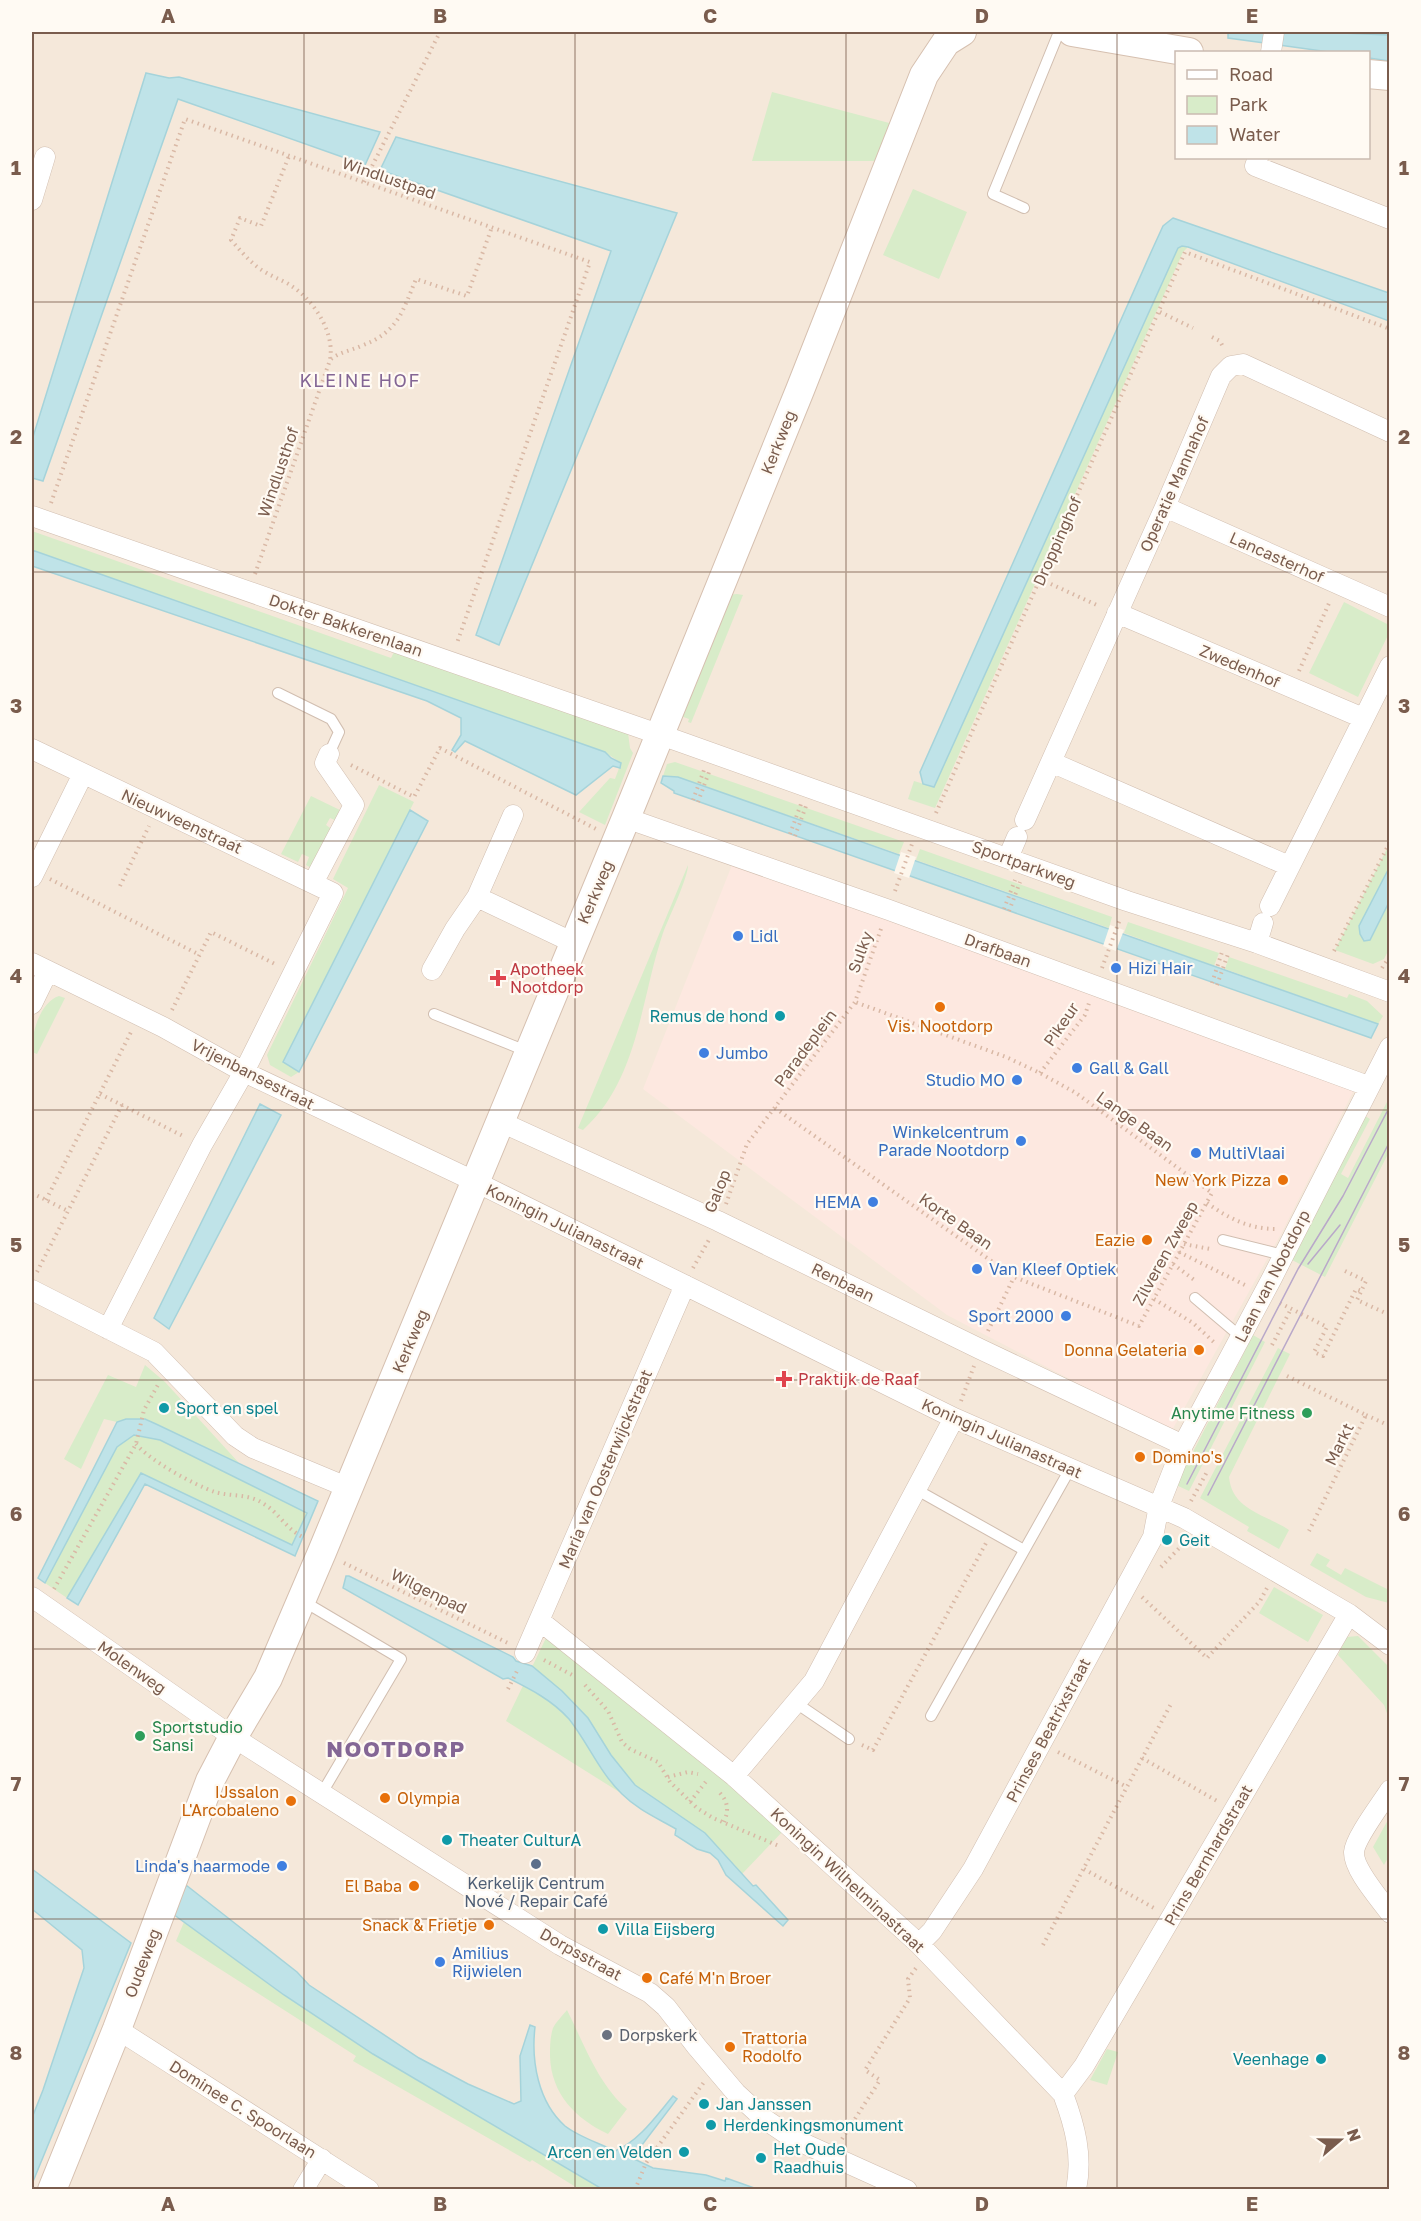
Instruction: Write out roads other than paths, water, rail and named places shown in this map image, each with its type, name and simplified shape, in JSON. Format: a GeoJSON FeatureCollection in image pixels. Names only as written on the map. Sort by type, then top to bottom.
{"type":"FeatureCollection","features":[{"type":"Feature","properties":{"kind":"street"},"geometry":{"type":"LineString","coordinates":[[1072,32],[1182,51]]}},
{"type":"Feature","properties":{"kind":"street","name":"Kerkweg"},"geometry":{"type":"LineString","coordinates":[[233,1737],[268,1678],[349,1488],[622,829],[800,390],[924,75],[946,35]]}},
{"type":"Feature","properties":{"kind":"street"},"geometry":{"type":"LineString","coordinates":[[1370,74],[1389,76]]}},
{"type":"Feature","properties":{"kind":"street"},"geometry":{"type":"LineString","coordinates":[[32,200],[45,157]]}},
{"type":"Feature","properties":{"kind":"street"},"geometry":{"type":"LineString","coordinates":[[1258,159],[1255,166],[1389,219]]}},
{"type":"Feature","properties":{"kind":"street","name":"Operatie Mannahof"},"geometry":{"type":"LineString","coordinates":[[1008,858],[1166,507],[1221,376],[1232,366],[1243,364],[1389,432]]}},
{"type":"Feature","properties":{"kind":"street","name":"Lancasterhof"},"geometry":{"type":"LineString","coordinates":[[1166,507],[1389,607]]}},
{"type":"Feature","properties":{"kind":"street","name":"Dokter Bakkerenlaan"},"geometry":{"type":"LineString","coordinates":[[32,516],[660,735]]}},
{"type":"Feature","properties":{"kind":"street","name":"Zwedenhof"},"geometry":{"type":"LineString","coordinates":[[1117,613],[1364,718]]}},
{"type":"Feature","properties":{"kind":"street"},"geometry":{"type":"LineString","coordinates":[[1257,943],[1266,915],[1289,866],[1389,666]]}},
{"type":"Feature","properties":{"kind":"street","name":"Sportparkweg"},"geometry":{"type":"LineString","coordinates":[[660,735],[1127,902],[1257,943],[1389,992]]}},
{"type":"Feature","properties":{"kind":"street","name":"Nieuwveenstraat"},"geometry":{"type":"LineString","coordinates":[[32,749],[333,893],[244,1072]]}},
{"type":"Feature","properties":{"kind":"street"},"geometry":{"type":"LineString","coordinates":[[313,883],[354,805],[325,763],[329,754]]}},
{"type":"Feature","properties":{"kind":"street"},"geometry":{"type":"LineString","coordinates":[[1051,762],[1289,866]]}},
{"type":"Feature","properties":{"kind":"street"},"geometry":{"type":"LineString","coordinates":[[33,874],[83,774]]}},
{"type":"Feature","properties":{"kind":"street"},"geometry":{"type":"LineString","coordinates":[[432,970],[455,928],[477,897],[513,815]]}},
{"type":"Feature","properties":{"kind":"street","name":"Drafbaan"},"geometry":{"type":"LineString","coordinates":[[622,829],[889,910],[1368,1086]]}},
{"type":"Feature","properties":{"kind":"street"},"geometry":{"type":"LineString","coordinates":[[477,897],[574,944]]}},
{"type":"Feature","properties":{"kind":"street"},"geometry":{"type":"LineString","coordinates":[[32,1004],[40,967]]}},
{"type":"Feature","properties":{"kind":"street","name":"Vrijenbansestraat"},"geometry":{"type":"LineString","coordinates":[[40,967],[163,1027],[244,1072],[476,1182]]}},
{"type":"Feature","properties":{"kind":"street","name":"Laan van Nootdorp"},"geometry":{"type":"LineString","coordinates":[[1159,1506],[1183,1445],[1241,1337],[1389,1047]]}},
{"type":"Feature","properties":{"kind":"street"},"geometry":{"type":"LineString","coordinates":[[108,1329],[202,1145],[244,1072]]}},
{"type":"Feature","properties":{"kind":"street","name":"Renbaan"},"geometry":{"type":"LineString","coordinates":[[501,1122],[718,1221],[1183,1445]]}},
{"type":"Feature","properties":{"kind":"street","name":"Koningin Julianastraat"},"geometry":{"type":"LineString","coordinates":[[476,1182],[954,1418],[1197,1524],[1349,1614],[1389,1645]]}},
{"type":"Feature","properties":{"kind":"street"},"geometry":{"type":"LineString","coordinates":[[34,1282],[108,1329],[153,1352],[235,1436],[253,1448],[349,1488]]}},
{"type":"Feature","properties":{"kind":"street","name":"Maria van Oosterwijckstraat"},"geometry":{"type":"LineString","coordinates":[[525,1652],[685,1285]]}},
{"type":"Feature","properties":{"kind":"street"},"geometry":{"type":"LineString","coordinates":[[727,1770],[814,1681],[954,1418]]}},
{"type":"Feature","properties":{"kind":"street","name":"Prinses Beatrixstraat"},"geometry":{"type":"LineString","coordinates":[[923,1949],[932,1931],[973,1869],[1153,1537],[1159,1506]]}},
{"type":"Feature","properties":{"kind":"street","name":"Molenweg"},"geometry":{"type":"LineString","coordinates":[[37,1601],[233,1737]]}},
{"type":"Feature","properties":{"kind":"street","name":"Prins Bernhardstraat"},"geometry":{"type":"LineString","coordinates":[[1063,2094],[1084,2066],[1349,1614]]}},
{"type":"Feature","properties":{"kind":"street","name":"Koningin Wilhelminastraat"},"geometry":{"type":"LineString","coordinates":[[540,1621],[727,1770],[819,1853],[923,1949],[1063,2094],[1074,2125],[1080,2167],[1076,2190]]}},
{"type":"Feature","properties":{"kind":"street","name":"Dorpsstraat"},"geometry":{"type":"LineString","coordinates":[[233,1737],[560,1945],[650,1993],[666,2007],[736,2093],[763,2118],[794,2139],[907,2190]]}},
{"type":"Feature","properties":{"kind":"street","name":"Oudeweg"},"geometry":{"type":"LineString","coordinates":[[52,2190],[117,2029],[210,1780],[233,1737]]}},
{"type":"Feature","properties":{"kind":"street"},"geometry":{"type":"LineString","coordinates":[[1389,1790],[1361,1835],[1354,1852],[1359,1870],[1389,1913]]}},
{"type":"Feature","properties":{"kind":"street","name":"Dominee C. Spoorlaan"},"geometry":{"type":"LineString","coordinates":[[117,2029],[369,2190]]}},
{"type":"Feature","properties":{"kind":"street"},"geometry":{"type":"LineString","coordinates":[[303,2190],[322,2159]]}},
{"type":"Feature","properties":{"kind":"lane"},"geometry":{"type":"LineString","coordinates":[[1024,208],[993,194],[1059,32]]}},
{"type":"Feature","properties":{"kind":"lane"},"geometry":{"type":"LineString","coordinates":[[278,693],[331,719],[339,732],[329,754]]}},
{"type":"Feature","properties":{"kind":"lane"},"geometry":{"type":"LineString","coordinates":[[434,1014],[530,1052]]}},
{"type":"Feature","properties":{"kind":"lane"},"geometry":{"type":"LineString","coordinates":[[1223,1240],[1283,1255]]}},
{"type":"Feature","properties":{"kind":"lane"},"geometry":{"type":"LineString","coordinates":[[1195,1298],[1241,1337]]}},
{"type":"Feature","properties":{"kind":"lane"},"geometry":{"type":"LineString","coordinates":[[931,1716],[1070,1469]]}},
{"type":"Feature","properties":{"kind":"lane"},"geometry":{"type":"LineString","coordinates":[[917,1490],[1024,1550]]}},
{"type":"Feature","properties":{"kind":"lane"},"geometry":{"type":"LineString","coordinates":[[302,1600],[401,1659],[322,1793]]}},
{"type":"Feature","properties":{"kind":"lane"},"geometry":{"type":"LineString","coordinates":[[795,1703],[849,1739]]}},
{"type":"Feature","properties":{"kind":"water"},"geometry":{"type":"Polygon","coordinates":[[[1228,32],[1389,35],[1389,61],[1370,58],[1370,51],[1322,51],[1228,38],[1228,32]]]}},
{"type":"Feature","properties":{"kind":"water"},"geometry":{"type":"Polygon","coordinates":[[[146,73],[169,78],[179,77],[380,132],[365,165],[178,99],[43,481],[32,478],[32,440],[146,73]]]}},
{"type":"Feature","properties":{"kind":"water"},"geometry":{"type":"Polygon","coordinates":[[[396,137],[677,213],[499,645],[476,635],[611,251],[380,170],[396,137]]]}},
{"type":"Feature","properties":{"kind":"water"},"geometry":{"type":"Polygon","coordinates":[[[1173,218],[1389,293],[1389,321],[1188,247],[1178,248],[934,787],[923,784],[920,772],[1152,250],[1163,226],[1173,218]]]}},
{"type":"Feature","properties":{"kind":"water"},"geometry":{"type":"Polygon","coordinates":[[[32,550],[605,752],[621,763],[620,768],[613,766],[576,795],[465,741],[455,752],[452,750],[461,735],[461,718],[427,701],[32,566],[32,550]]]}},
{"type":"Feature","properties":{"kind":"water"},"geometry":{"type":"Polygon","coordinates":[[[663,776],[678,777],[1378,1024],[1371,1038],[674,793],[661,783],[663,776]]]}},
{"type":"Feature","properties":{"kind":"water"},"geometry":{"type":"Polygon","coordinates":[[[410,810],[428,821],[299,1072],[283,1062],[410,810]]]}},
{"type":"Feature","properties":{"kind":"water"},"geometry":{"type":"Polygon","coordinates":[[[1389,868],[1389,902],[1370,940],[1364,941],[1359,926],[1389,868]]]}},
{"type":"Feature","properties":{"kind":"water"},"geometry":{"type":"Polygon","coordinates":[[[260,1104],[281,1115],[169,1329],[154,1318],[260,1104]]]}},
{"type":"Feature","properties":{"kind":"water"},"geometry":{"type":"Polygon","coordinates":[[[126,1419],[145,1419],[318,1501],[295,1556],[145,1484],[78,1605],[67,1598],[141,1473],[292,1545],[307,1513],[160,1440],[134,1435],[117,1447],[45,1583],[38,1578],[117,1422],[126,1419]]]}},
{"type":"Feature","properties":{"kind":"water"},"geometry":{"type":"Polygon","coordinates":[[[346,1576],[513,1657],[516,1661],[532,1666],[562,1691],[588,1718],[611,1755],[635,1785],[705,1833],[753,1886],[756,1885],[788,1920],[783,1926],[726,1875],[718,1860],[710,1853],[697,1849],[675,1835],[676,1829],[628,1800],[607,1777],[569,1719],[555,1706],[532,1691],[508,1678],[503,1679],[343,1588],[346,1576]]]}},
{"type":"Feature","properties":{"kind":"water"},"geometry":{"type":"Polygon","coordinates":[[[32,1869],[131,1943],[32,2184],[32,2118],[84,1968],[82,1950],[32,1909],[32,1869]]]}},
{"type":"Feature","properties":{"kind":"water"},"geometry":{"type":"Polygon","coordinates":[[[186,1885],[297,1972],[309,1985],[419,2058],[468,2084],[514,2104],[521,2101],[520,2056],[530,2025],[535,2027],[534,2053],[538,2080],[548,2105],[565,2126],[615,2151],[640,2134],[673,2096],[677,2099],[632,2158],[653,2168],[706,2175],[725,2181],[726,2178],[757,2189],[602,2189],[373,2054],[284,1995],[173,1914],[186,1885]]]}},
{"type":"Feature","properties":{"kind":"tram line"},"geometry":{"type":"LineString","coordinates":[[1187,1484],[1298,1269],[1343,1196],[1390,1106]]}},
{"type":"Feature","properties":{"kind":"tram line"},"geometry":{"type":"LineString","coordinates":[[1208,1495],[1390,1141]]}},
{"type":"Feature","properties":{"kind":"tram line"},"geometry":{"type":"LineString","coordinates":[[1308,1264],[1340,1225]]}},
{"type":"Feature","properties":{"kind":"place","name":"Lidl"},"geometry":{"type":"Point","coordinates":[738,936]}},
{"type":"Feature","properties":{"kind":"place","name":"Hizi Hair"},"geometry":{"type":"Point","coordinates":[1116,968]}},
{"type":"Feature","properties":{"kind":"place","name":"Apotheek Nootdorp"},"geometry":{"type":"Point","coordinates":[498,978]}},
{"type":"Feature","properties":{"kind":"place","name":"Vis. Nootdorp"},"geometry":{"type":"Point","coordinates":[940,1007]}},
{"type":"Feature","properties":{"kind":"place","name":"Remus de hond"},"geometry":{"type":"Point","coordinates":[780,1016]}},
{"type":"Feature","properties":{"kind":"place","name":"Jumbo"},"geometry":{"type":"Point","coordinates":[704,1053]}},
{"type":"Feature","properties":{"kind":"place","name":"Gall & Gall"},"geometry":{"type":"Point","coordinates":[1077,1068]}},
{"type":"Feature","properties":{"kind":"place","name":"Studio MO"},"geometry":{"type":"Point","coordinates":[1017,1080]}},
{"type":"Feature","properties":{"kind":"place","name":"Winkelcentrum Parade Nootdorp"},"geometry":{"type":"Point","coordinates":[1021,1141]}},
{"type":"Feature","properties":{"kind":"place","name":"MultiVlaai"},"geometry":{"type":"Point","coordinates":[1196,1153]}},
{"type":"Feature","properties":{"kind":"place","name":"New York Pizza"},"geometry":{"type":"Point","coordinates":[1283,1180]}},
{"type":"Feature","properties":{"kind":"place","name":"HEMA"},"geometry":{"type":"Point","coordinates":[873,1202]}},
{"type":"Feature","properties":{"kind":"place","name":"Eazie"},"geometry":{"type":"Point","coordinates":[1147,1240]}},
{"type":"Feature","properties":{"kind":"place","name":"Van Kleef Optiek"},"geometry":{"type":"Point","coordinates":[977,1269]}},
{"type":"Feature","properties":{"kind":"place","name":"Sport 2000"},"geometry":{"type":"Point","coordinates":[1066,1316]}},
{"type":"Feature","properties":{"kind":"place","name":"Donna Gelateria"},"geometry":{"type":"Point","coordinates":[1199,1350]}},
{"type":"Feature","properties":{"kind":"place","name":"Praktijk de Raaf"},"geometry":{"type":"Point","coordinates":[784,1379]}},
{"type":"Feature","properties":{"kind":"place","name":"Sport en spel"},"geometry":{"type":"Point","coordinates":[164,1408]}},
{"type":"Feature","properties":{"kind":"place","name":"Anytime Fitness"},"geometry":{"type":"Point","coordinates":[1307,1413]}},
{"type":"Feature","properties":{"kind":"place","name":"Domino's"},"geometry":{"type":"Point","coordinates":[1140,1457]}},
{"type":"Feature","properties":{"kind":"place","name":"Geit"},"geometry":{"type":"Point","coordinates":[1167,1540]}},
{"type":"Feature","properties":{"kind":"place","name":"Sportstudio Sansi"},"geometry":{"type":"Point","coordinates":[140,1736]}},
{"type":"Feature","properties":{"kind":"place","name":"Olympia"},"geometry":{"type":"Point","coordinates":[385,1798]}},
{"type":"Feature","properties":{"kind":"place","name":"IJssalon L'Arcobaleno"},"geometry":{"type":"Point","coordinates":[291,1801]}},
{"type":"Feature","properties":{"kind":"place","name":"Theater CulturA"},"geometry":{"type":"Point","coordinates":[447,1840]}},
{"type":"Feature","properties":{"kind":"place","name":"Kerkelijk Centrum Nové / Repair Café"},"geometry":{"type":"Point","coordinates":[536,1864]}},
{"type":"Feature","properties":{"kind":"place","name":"Linda's haarmode"},"geometry":{"type":"Point","coordinates":[282,1866]}},
{"type":"Feature","properties":{"kind":"place","name":"El Baba"},"geometry":{"type":"Point","coordinates":[414,1886]}},
{"type":"Feature","properties":{"kind":"place","name":"Snack & Frietje"},"geometry":{"type":"Point","coordinates":[489,1925]}},
{"type":"Feature","properties":{"kind":"place","name":"Villa Eijsberg"},"geometry":{"type":"Point","coordinates":[603,1929]}},
{"type":"Feature","properties":{"kind":"place","name":"Amilius Rijwielen"},"geometry":{"type":"Point","coordinates":[440,1962]}},
{"type":"Feature","properties":{"kind":"place","name":"Café M'n Broer"},"geometry":{"type":"Point","coordinates":[647,1978]}},
{"type":"Feature","properties":{"kind":"place","name":"Dorpskerk"},"geometry":{"type":"Point","coordinates":[607,2035]}},
{"type":"Feature","properties":{"kind":"place","name":"Trattoria Rodolfo"},"geometry":{"type":"Point","coordinates":[730,2047]}},
{"type":"Feature","properties":{"kind":"place","name":"Veenhage"},"geometry":{"type":"Point","coordinates":[1321,2059]}},
{"type":"Feature","properties":{"kind":"place","name":"Jan Janssen"},"geometry":{"type":"Point","coordinates":[704,2104]}},
{"type":"Feature","properties":{"kind":"place","name":"Herdenkingsmonument"},"geometry":{"type":"Point","coordinates":[711,2125]}},
{"type":"Feature","properties":{"kind":"place","name":"Arcen en Velden"},"geometry":{"type":"Point","coordinates":[684,2152]}},
{"type":"Feature","properties":{"kind":"place","name":"Het Oude Raadhuis"},"geometry":{"type":"Point","coordinates":[761,2158]}},
{"type":"Feature","properties":{"kind":"district","name":"KLEINE HOF"},"geometry":{"type":"Point","coordinates":[360,381]}},
{"type":"Feature","properties":{"kind":"district","name":"NOOTDORP"},"geometry":{"type":"Point","coordinates":[396,1749]}}]}
